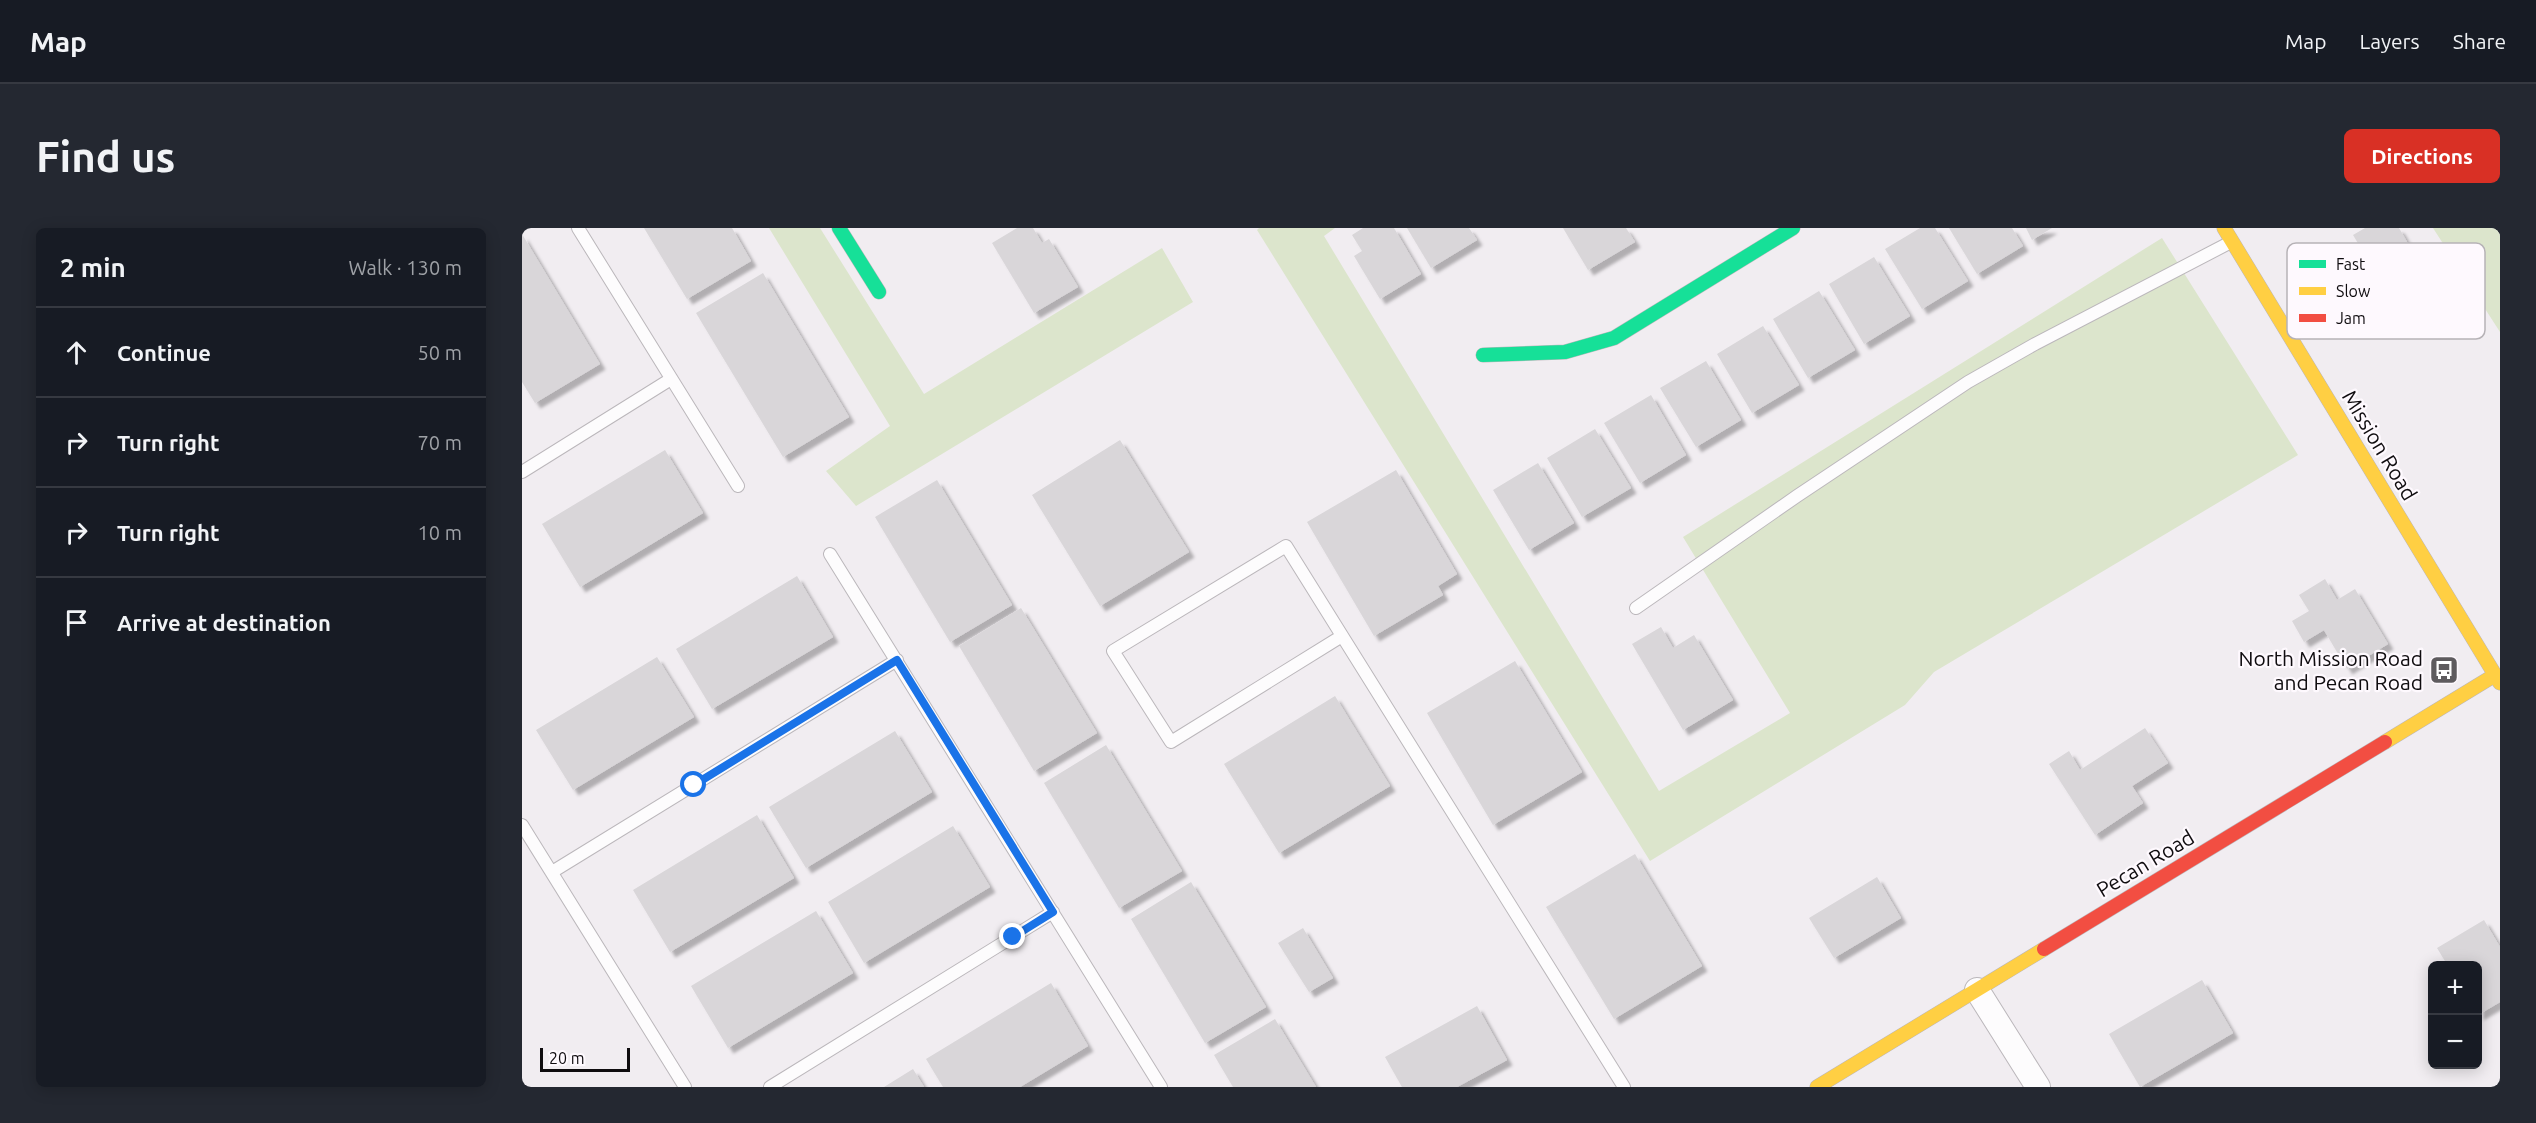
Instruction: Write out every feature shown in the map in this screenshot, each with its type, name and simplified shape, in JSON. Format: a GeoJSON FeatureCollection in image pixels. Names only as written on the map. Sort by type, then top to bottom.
{"type":"FeatureCollection","features":[{"type":"Feature","properties":{"kind":"street"},"geometry":{"type":"LineString","coordinates":[[839,228],[879,292]]}},
{"type":"Feature","properties":{"kind":"street"},"geometry":{"type":"LineString","coordinates":[[1483,355],[1564,352],[1614,338],[1793,228]]}},
{"type":"Feature","properties":{"kind":"street","name":"Mission Road"},"geometry":{"type":"LineString","coordinates":[[2224,228],[2287,332]]}},
{"type":"Feature","properties":{"kind":"street","name":"Mission Road"},"geometry":{"type":"LineString","coordinates":[[2292,339],[2498,679]]}},
{"type":"Feature","properties":{"kind":"street","name":"Pecan Road"},"geometry":{"type":"LineString","coordinates":[[1817,1087],[2498,679]]}},
{"type":"Feature","properties":{"kind":"street"},"geometry":{"type":"LineString","coordinates":[[1977,990],[2038,1087]]}},
{"type":"Feature","properties":{"kind":"lane"},"geometry":{"type":"LineString","coordinates":[[578,228],[738,486]]}},
{"type":"Feature","properties":{"kind":"lane"},"geometry":{"type":"LineString","coordinates":[[1636,608],[1797,496],[1968,382],[2035,344],[2232,241]]}},
{"type":"Feature","properties":{"kind":"lane"},"geometry":{"type":"LineString","coordinates":[[522,472],[671,379]]}},
{"type":"Feature","properties":{"kind":"lane"},"geometry":{"type":"LineString","coordinates":[[1342,636],[1172,742],[1113,651],[1286,546],[1624,1087]]}},
{"type":"Feature","properties":{"kind":"lane"},"geometry":{"type":"LineString","coordinates":[[830,554],[1161,1087]]}},
{"type":"Feature","properties":{"kind":"lane"},"geometry":{"type":"LineString","coordinates":[[552,872],[897,660]]}},
{"type":"Feature","properties":{"kind":"lane"},"geometry":{"type":"LineString","coordinates":[[522,825],[685,1087]]}},
{"type":"Feature","properties":{"kind":"lane"},"geometry":{"type":"LineString","coordinates":[[770,1087],[1053,912]]}},
{"type":"Feature","properties":{"kind":"green space"},"geometry":{"type":"Polygon","coordinates":[[[769,228],[820,228],[924,394],[1162,248],[1193,302],[856,506],[826,471],[890,426],[769,228]]]}},
{"type":"Feature","properties":{"kind":"green space"},"geometry":{"type":"Polygon","coordinates":[[[1259,228],[1335,228],[1324,236],[1659,791],[1790,713],[1683,537],[2162,238],[2298,455],[1934,672],[1905,705],[1650,861],[1257,230],[1259,228]]]}},
{"type":"Feature","properties":{"kind":"green space"},"geometry":{"type":"Polygon","coordinates":[[[2433,228],[2500,228],[2500,332],[2485,309],[2485,243],[2443,243],[2433,228]]]}},
{"type":"Feature","properties":{"kind":"building"},"geometry":{"type":"Polygon","coordinates":[[[644,228],[732,228],[751,261],[687,299],[644,228]]]}},
{"type":"Feature","properties":{"kind":"building"},"geometry":{"type":"Polygon","coordinates":[[[1017,228],[1033,228],[1042,243],[1049,239],[1078,287],[1034,313],[992,243],[1017,228]]]}},
{"type":"Feature","properties":{"kind":"building"},"geometry":{"type":"Polygon","coordinates":[[[1363,228],[1394,228],[1421,274],[1380,299],[1354,256],[1362,251],[1352,235],[1363,228]]]}},
{"type":"Feature","properties":{"kind":"building"},"geometry":{"type":"Polygon","coordinates":[[[1407,228],[1469,228],[1477,240],[1431,268],[1407,228]]]}},
{"type":"Feature","properties":{"kind":"building"},"geometry":{"type":"Polygon","coordinates":[[[1563,228],[1626,228],[1635,242],[1588,270],[1563,228]]]}},
{"type":"Feature","properties":{"kind":"building"},"geometry":{"type":"Polygon","coordinates":[[[1920,228],[1935,228],[1968,281],[1922,309],[1885,249],[1920,228]]]}},
{"type":"Feature","properties":{"kind":"building"},"geometry":{"type":"Polygon","coordinates":[[[1949,228],[2012,228],[2023,246],[1977,274],[1949,228]]]}},
{"type":"Feature","properties":{"kind":"building"},"geometry":{"type":"Polygon","coordinates":[[[2026,228],[2052,228],[2032,240],[2026,228]]]}},
{"type":"Feature","properties":{"kind":"building"},"geometry":{"type":"Polygon","coordinates":[[[2365,228],[2399,228],[2408,243],[2358,243],[2353,235],[2365,228]]]}},
{"type":"Feature","properties":{"kind":"building"},"geometry":{"type":"Polygon","coordinates":[[[522,234],[600,364],[535,403],[522,382],[522,234]]]}},
{"type":"Feature","properties":{"kind":"building"},"geometry":{"type":"Polygon","coordinates":[[[1874,257],[1910,316],[1864,344],[1829,284],[1874,257]]]}},
{"type":"Feature","properties":{"kind":"building"},"geometry":{"type":"Polygon","coordinates":[[[763,273],[849,417],[783,457],[696,313],[763,273]]]}},
{"type":"Feature","properties":{"kind":"building"},"geometry":{"type":"Polygon","coordinates":[[[1819,291],[1855,350],[1808,378],[1773,319],[1819,291]]]}},
{"type":"Feature","properties":{"kind":"building"},"geometry":{"type":"Polygon","coordinates":[[[1763,326],[1799,385],[1752,413],[1717,354],[1763,326]]]}},
{"type":"Feature","properties":{"kind":"building"},"geometry":{"type":"Polygon","coordinates":[[[1706,361],[1741,420],[1696,447],[1660,388],[1706,361]]]}},
{"type":"Feature","properties":{"kind":"building"},"geometry":{"type":"Polygon","coordinates":[[[1651,395],[1686,455],[1640,483],[1604,423],[1651,395]]]}},
{"type":"Feature","properties":{"kind":"building"},"geometry":{"type":"Polygon","coordinates":[[[1595,429],[1631,488],[1582,517],[1547,458],[1595,429]]]}},
{"type":"Feature","properties":{"kind":"building"},"geometry":{"type":"Polygon","coordinates":[[[1120,440],[1189,552],[1100,606],[1032,495],[1120,440]]]}},
{"type":"Feature","properties":{"kind":"building"},"geometry":{"type":"Polygon","coordinates":[[[665,450],[703,513],[580,587],[542,524],[665,450]]]}},
{"type":"Feature","properties":{"kind":"building"},"geometry":{"type":"Polygon","coordinates":[[[1538,463],[1574,523],[1529,550],[1493,490],[1538,463]]]}},
{"type":"Feature","properties":{"kind":"building"},"geometry":{"type":"Polygon","coordinates":[[[1396,470],[1457,574],[1438,586],[1443,595],[1374,636],[1307,522],[1396,470]]]}},
{"type":"Feature","properties":{"kind":"building"},"geometry":{"type":"Polygon","coordinates":[[[937,480],[1012,605],[950,642],[875,517],[937,480]]]}},
{"type":"Feature","properties":{"kind":"building"},"geometry":{"type":"Polygon","coordinates":[[[797,576],[833,637],[712,709],[676,649],[797,576]]]}},
{"type":"Feature","properties":{"kind":"building"},"geometry":{"type":"Polygon","coordinates":[[[2325,579],[2337,600],[2355,589],[2388,644],[2347,669],[2324,630],[2304,642],[2292,621],[2309,611],[2299,595],[2325,579]]]}},
{"type":"Feature","properties":{"kind":"building"},"geometry":{"type":"Polygon","coordinates":[[[1021,608],[1097,733],[1034,771],[959,646],[1021,608]]]}},
{"type":"Feature","properties":{"kind":"building"},"geometry":{"type":"Polygon","coordinates":[[[1661,627],[1673,648],[1694,635],[1733,700],[1683,730],[1632,644],[1661,627]]]}},
{"type":"Feature","properties":{"kind":"building"},"geometry":{"type":"Polygon","coordinates":[[[657,657],[694,717],[573,790],[536,730],[657,657]]]}},
{"type":"Feature","properties":{"kind":"building"},"geometry":{"type":"Polygon","coordinates":[[[1515,661],[1582,772],[1493,825],[1427,713],[1515,661]]]}},
{"type":"Feature","properties":{"kind":"building"},"geometry":{"type":"Polygon","coordinates":[[[1335,696],[1390,786],[1279,853],[1224,764],[1335,696]]]}},
{"type":"Feature","properties":{"kind":"building"},"geometry":{"type":"Polygon","coordinates":[[[2145,728],[2168,763],[2132,786],[2143,803],[2095,835],[2049,764],[2069,751],[2080,770],[2145,728]]]}},
{"type":"Feature","properties":{"kind":"building"},"geometry":{"type":"Polygon","coordinates":[[[895,731],[932,792],[806,868],[769,807],[895,731]]]}},
{"type":"Feature","properties":{"kind":"building"},"geometry":{"type":"Polygon","coordinates":[[[1106,745],[1182,871],[1119,908],[1044,783],[1106,745]]]}},
{"type":"Feature","properties":{"kind":"building"},"geometry":{"type":"Polygon","coordinates":[[[757,815],[794,878],[670,952],[633,890],[757,815]]]}},
{"type":"Feature","properties":{"kind":"building"},"geometry":{"type":"Polygon","coordinates":[[[953,826],[990,887],[864,963],[828,902],[953,826]]]}},
{"type":"Feature","properties":{"kind":"building"},"geometry":{"type":"Polygon","coordinates":[[[1635,854],[1702,966],[1614,1019],[1546,907],[1635,854]]]}},
{"type":"Feature","properties":{"kind":"building"},"geometry":{"type":"Polygon","coordinates":[[[1877,877],[1901,918],[1834,958],[1809,918],[1877,877]]]}},
{"type":"Feature","properties":{"kind":"building"},"geometry":{"type":"Polygon","coordinates":[[[1191,882],[1266,1007],[1205,1043],[1131,919],[1191,882]]]}},
{"type":"Feature","properties":{"kind":"building"},"geometry":{"type":"Polygon","coordinates":[[[816,911],[853,973],[728,1048],[691,986],[816,911]]]}},
{"type":"Feature","properties":{"kind":"building"},"geometry":{"type":"Polygon","coordinates":[[[2484,920],[2500,947],[2500,1002],[2482,1013],[2482,961],[2445,961],[2437,948],[2484,920]]]}},
{"type":"Feature","properties":{"kind":"building"},"geometry":{"type":"Polygon","coordinates":[[[1303,928],[1333,978],[1309,992],[1278,943],[1303,928]]]}},
{"type":"Feature","properties":{"kind":"building"},"geometry":{"type":"Polygon","coordinates":[[[2202,980],[2233,1033],[2140,1087],[2109,1034],[2202,980]]]}},
{"type":"Feature","properties":{"kind":"building"},"geometry":{"type":"Polygon","coordinates":[[[1051,983],[1088,1046],[1020,1087],[943,1087],[926,1059],[1051,983]]]}},
{"type":"Feature","properties":{"kind":"building"},"geometry":{"type":"Polygon","coordinates":[[[1477,1006],[1507,1060],[1457,1087],[1402,1087],[1385,1057],[1477,1006]]]}},
{"type":"Feature","properties":{"kind":"building"},"geometry":{"type":"Polygon","coordinates":[[[1275,1019],[1316,1087],[1233,1087],[1214,1055],[1275,1019]]]}},
{"type":"Feature","properties":{"kind":"building"},"geometry":{"type":"Polygon","coordinates":[[[913,1069],[924,1087],[884,1087],[913,1069]]]}},
{"type":"Feature","properties":{"kind":"traffic: fast"},"geometry":{"type":"LineString","coordinates":[[839,228],[879,292]]}},
{"type":"Feature","properties":{"kind":"traffic: fast"},"geometry":{"type":"LineString","coordinates":[[1483,355],[1565,352],[1614,338],[1793,228]]}},
{"type":"Feature","properties":{"kind":"traffic: slow"},"geometry":{"type":"LineString","coordinates":[[2224,228],[2287,332]]}},
{"type":"Feature","properties":{"kind":"traffic: slow"},"geometry":{"type":"LineString","coordinates":[[2291,339],[2500,683]]}},
{"type":"Feature","properties":{"kind":"traffic: slow"},"geometry":{"type":"LineString","coordinates":[[2385,742],[2495,675]]}},
{"type":"Feature","properties":{"kind":"traffic: slow"},"geometry":{"type":"LineString","coordinates":[[1817,1087],[2044,949]]}},
{"type":"Feature","properties":{"kind":"traffic: jam"},"geometry":{"type":"LineString","coordinates":[[2044,949],[2385,742]]}},
{"type":"Feature","properties":{"kind":"place","name":"North Mission Road and Pecan Road"},"geometry":{"type":"Point","coordinates":[2444,670]}},
{"type":"Feature","properties":{"kind":"route"},"geometry":{"type":"LineString","coordinates":[[694,785],[897,660],[1053,912],[1013,937]]}}]}
